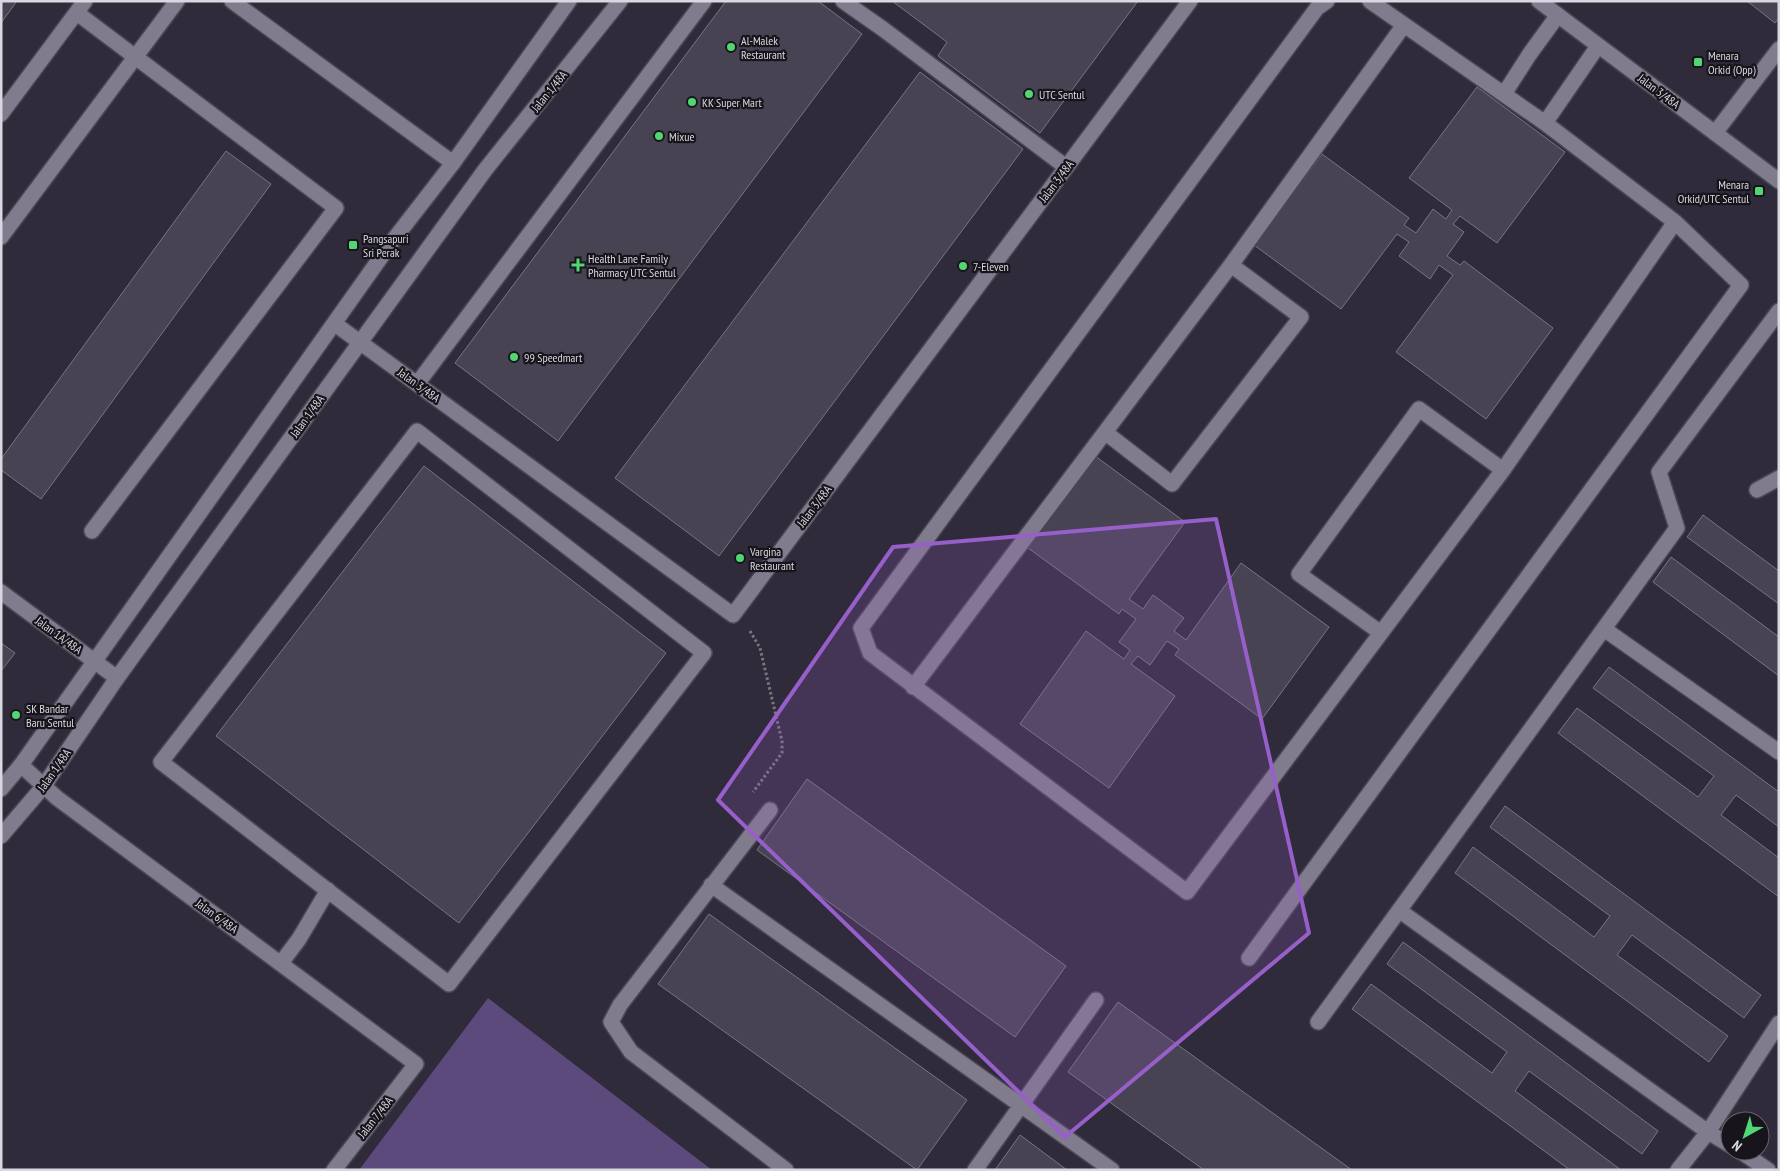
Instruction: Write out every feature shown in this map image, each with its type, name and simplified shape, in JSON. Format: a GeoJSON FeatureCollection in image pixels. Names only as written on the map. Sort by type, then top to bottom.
{"type":"FeatureCollection","features":[{"type":"Feature","properties":{"kind":"street"},"geometry":{"type":"LineString","coordinates":[[1,237],[177,1]]}},
{"type":"Feature","properties":{"kind":"street"},"geometry":{"type":"LineString","coordinates":[[232,1],[453,163]]}},
{"type":"Feature","properties":{"kind":"street"},"geometry":{"type":"LineString","coordinates":[[1,788],[21,765],[391,243],[453,163],[569,1]]}},
{"type":"Feature","properties":{"kind":"street"},"geometry":{"type":"LineString","coordinates":[[417,384],[704,1]]}},
{"type":"Feature","properties":{"kind":"street"},"geometry":{"type":"LineString","coordinates":[[843,1],[1066,167]]}},
{"type":"Feature","properties":{"kind":"street","name":"Jalan 3/48A"},"geometry":{"type":"LineString","coordinates":[[335,324],[733,615],[1190,1]]}},
{"type":"Feature","properties":{"kind":"street"},"geometry":{"type":"LineString","coordinates":[[1327,1],[1317,8],[861,628],[870,653],[1187,892],[1503,470],[1676,222]]}},
{"type":"Feature","properties":{"kind":"street"},"geometry":{"type":"LineString","coordinates":[[1248,958],[1741,285],[1676,222],[1545,123],[1370,1]]}},
{"type":"Feature","properties":{"kind":"street","name":"Jalan 3/48A"},"geometry":{"type":"LineString","coordinates":[[1539,1],[1779,181]]}},
{"type":"Feature","properties":{"kind":"street","name":"Jalan 1/48A"},"geometry":{"type":"LineString","coordinates":[[1,836],[43,787],[117,678],[485,170],[616,3]]}},
{"type":"Feature","properties":{"kind":"street"},"geometry":{"type":"LineString","coordinates":[[1,114],[81,7],[136,57],[336,208],[92,531]]}},
{"type":"Feature","properties":{"kind":"street"},"geometry":{"type":"LineString","coordinates":[[1504,94],[1558,15]]}},
{"type":"Feature","properties":{"kind":"street"},"geometry":{"type":"LineString","coordinates":[[913,687],[1231,265],[1404,26]]}},
{"type":"Feature","properties":{"kind":"street"},"geometry":{"type":"LineString","coordinates":[[1545,123],[1598,46]]}},
{"type":"Feature","properties":{"kind":"street"},"geometry":{"type":"LineString","coordinates":[[1715,133],[1779,50]]}},
{"type":"Feature","properties":{"kind":"street"},"geometry":{"type":"LineString","coordinates":[[1106,433],[1172,484],[1301,317],[1231,265]]}},
{"type":"Feature","properties":{"kind":"street"},"geometry":{"type":"LineString","coordinates":[[1318,1022],[1678,528],[1659,472],[1779,311]]}},
{"type":"Feature","properties":{"kind":"street"},"geometry":{"type":"LineString","coordinates":[[1381,632],[1299,574],[1419,409],[1503,470]]}},
{"type":"Feature","properties":{"kind":"street"},"geometry":{"type":"LineString","coordinates":[[417,431],[704,653],[449,984],[328,890],[161,762],[417,431]]}},
{"type":"Feature","properties":{"kind":"street"},"geometry":{"type":"LineString","coordinates":[[1757,490],[1779,478]]}},
{"type":"Feature","properties":{"kind":"street","name":"Jalan 1A/48A"},"geometry":{"type":"LineString","coordinates":[[1,592],[117,678]]}},
{"type":"Feature","properties":{"kind":"street"},"geometry":{"type":"LineString","coordinates":[[1604,629],[1779,752]]}},
{"type":"Feature","properties":{"kind":"street","name":"Jalan 6/48A"},"geometry":{"type":"LineString","coordinates":[[21,765],[43,787],[416,1064]]}},
{"type":"Feature","properties":{"kind":"street"},"geometry":{"type":"LineString","coordinates":[[770,810],[620,1005],[612,1022],[631,1052],[786,1170]]}},
{"type":"Feature","properties":{"kind":"street"},"geometry":{"type":"LineString","coordinates":[[711,885],[1112,1170]]}},
{"type":"Feature","properties":{"kind":"street"},"geometry":{"type":"LineString","coordinates":[[281,963],[299,939],[328,890]]}},
{"type":"Feature","properties":{"kind":"street"},"geometry":{"type":"LineString","coordinates":[[1400,910],[1720,1139]]}},
{"type":"Feature","properties":{"kind":"street"},"geometry":{"type":"LineString","coordinates":[[975,1170],[1096,1000]]}},
{"type":"Feature","properties":{"kind":"street"},"geometry":{"type":"LineString","coordinates":[[1678,1170],[1708,1132],[1779,1024]]}},
{"type":"Feature","properties":{"kind":"street","name":"Jalan 7/48A"},"geometry":{"type":"LineString","coordinates":[[334,1170],[416,1064]]}},
{"type":"Feature","properties":{"kind":"street"},"geometry":{"type":"LineString","coordinates":[[1757,1161],[1770,1169]]}},
{"type":"Feature","properties":{"kind":"path"},"geometry":{"type":"LineString","coordinates":[[733,615],[750,631],[760,648],[781,733],[782,753],[750,794],[770,810]]}},
{"type":"Feature","properties":{"kind":"highlighted area"},"geometry":{"type":"Polygon","coordinates":[[[1216,519],[1309,933],[1065,1137],[718,800],[893,547],[1216,519]]]}},
{"type":"Feature","properties":{"kind":"shaded area"},"geometry":{"type":"Polygon","coordinates":[[[488,998],[712,1170],[359,1170],[488,998]]]}},
{"type":"Feature","properties":{"kind":"building"},"geometry":{"type":"Polygon","coordinates":[[[1,1],[17,1],[1,23],[1,1]]]}},
{"type":"Feature","properties":{"kind":"building"},"geometry":{"type":"Polygon","coordinates":[[[726,1],[818,1],[862,34],[558,441],[455,363],[726,1]]]}},
{"type":"Feature","properties":{"kind":"building","name":"UTC Sentul"},"geometry":{"type":"Polygon","coordinates":[[[892,1],[1138,1],[1040,133],[938,56],[947,42],[892,1]]]}},
{"type":"Feature","properties":{"kind":"building"},"geometry":{"type":"Polygon","coordinates":[[[1747,1],[1779,1],[1779,18],[1775,23],[1747,1]]]}},
{"type":"Feature","properties":{"kind":"building"},"geometry":{"type":"Polygon","coordinates":[[[920,72],[1023,149],[719,556],[615,478],[920,72]]]}},
{"type":"Feature","properties":{"kind":"building"},"geometry":{"type":"Polygon","coordinates":[[[1477,87],[1565,152],[1497,243],[1460,216],[1453,224],[1464,232],[1447,256],[1460,265],[1464,261],[1553,328],[1486,419],[1396,352],[1453,275],[1439,265],[1430,279],[1399,256],[1409,242],[1397,234],[1341,309],[1254,245],[1322,154],[1409,218],[1404,225],[1416,233],[1433,209],[1446,219],[1452,210],[1409,178],[1477,87]]]}},
{"type":"Feature","properties":{"kind":"building"},"geometry":{"type":"Polygon","coordinates":[[[226,151],[271,184],[41,499],[1,470],[1,459],[226,151]]]}},
{"type":"Feature","properties":{"kind":"building"},"geometry":{"type":"Polygon","coordinates":[[[1095,456],[1185,522],[1129,599],[1143,609],[1153,595],[1184,618],[1174,631],[1186,640],[1241,563],[1329,627],[1262,719],[1175,655],[1179,649],[1167,641],[1150,665],[1138,656],[1131,664],[1175,696],[1109,788],[1020,724],[1086,631],[1124,659],[1130,650],[1119,642],[1136,619],[1122,609],[1119,614],[1028,548],[1095,456]]]}},
{"type":"Feature","properties":{"kind":"building"},"geometry":{"type":"Polygon","coordinates":[[[424,466],[666,653],[459,923],[216,736],[424,466]]]}},
{"type":"Feature","properties":{"kind":"building"},"geometry":{"type":"Polygon","coordinates":[[[1703,515],[1779,571],[1779,604],[1687,537],[1703,515]]]}},
{"type":"Feature","properties":{"kind":"building"},"geometry":{"type":"Polygon","coordinates":[[[1671,557],[1779,637],[1779,676],[1653,582],[1671,557]]]}},
{"type":"Feature","properties":{"kind":"building"},"geometry":{"type":"Polygon","coordinates":[[[1,643],[15,653],[1,671],[1,643]]]}},
{"type":"Feature","properties":{"kind":"building"},"geometry":{"type":"Polygon","coordinates":[[[1609,667],[1779,792],[1779,827],[1736,795],[1721,815],[1779,858],[1779,897],[1558,733],[1577,708],[1698,797],[1714,776],[1593,688],[1609,667]]]}},
{"type":"Feature","properties":{"kind":"building"},"geometry":{"type":"Polygon","coordinates":[[[807,779],[1066,966],[1015,1037],[757,850],[807,779]]]}},
{"type":"Feature","properties":{"kind":"building"},"geometry":{"type":"Polygon","coordinates":[[[1505,806],[1761,995],[1744,1018],[1632,935],[1617,955],[1728,1036],[1709,1062],[1455,873],[1473,847],[1594,937],[1610,916],[1490,827],[1505,806]]]}},
{"type":"Feature","properties":{"kind":"building"},"geometry":{"type":"Polygon","coordinates":[[[709,914],[967,1100],[917,1170],[658,984],[709,914]]]}},
{"type":"Feature","properties":{"kind":"building"},"geometry":{"type":"Polygon","coordinates":[[[1403,942],[1658,1131],[1642,1154],[1529,1071],[1515,1091],[1621,1170],[1570,1170],[1352,1009],[1371,984],[1492,1073],[1507,1052],[1387,964],[1403,942]]]}},
{"type":"Feature","properties":{"kind":"building"},"geometry":{"type":"Polygon","coordinates":[[[1118,1002],[1352,1170],[1204,1170],[1068,1072],[1118,1002]]]}},
{"type":"Feature","properties":{"kind":"building"},"geometry":{"type":"Polygon","coordinates":[[[1020,1135],[1067,1170],[995,1170],[1020,1135]]]}},
{"type":"Feature","properties":{"kind":"place","name":"Al-Malek Restaurant"},"geometry":{"type":"Point","coordinates":[731,47]}},
{"type":"Feature","properties":{"kind":"place","name":"Menara Orkid (Opp)"},"geometry":{"type":"Point","coordinates":[1698,62]}},
{"type":"Feature","properties":{"kind":"place","name":"UTC Sentul"},"geometry":{"type":"Point","coordinates":[1029,94]}},
{"type":"Feature","properties":{"kind":"place","name":"KK Super Mart"},"geometry":{"type":"Point","coordinates":[692,102]}},
{"type":"Feature","properties":{"kind":"place","name":"Mixue"},"geometry":{"type":"Point","coordinates":[659,136]}},
{"type":"Feature","properties":{"kind":"place","name":"Menara Orkid/UTC Sentul"},"geometry":{"type":"Point","coordinates":[1759,191]}},
{"type":"Feature","properties":{"kind":"place","name":"Pangsapuri Sri Perak"},"geometry":{"type":"Point","coordinates":[353,245]}},
{"type":"Feature","properties":{"kind":"place","name":"Health Lane Family Pharmacy UTC Sentul"},"geometry":{"type":"Point","coordinates":[578,265]}},
{"type":"Feature","properties":{"kind":"place","name":"7-Eleven"},"geometry":{"type":"Point","coordinates":[963,266]}},
{"type":"Feature","properties":{"kind":"place","name":"99 Speedmart"},"geometry":{"type":"Point","coordinates":[514,357]}},
{"type":"Feature","properties":{"kind":"place","name":"Vargina Restaurant"},"geometry":{"type":"Point","coordinates":[740,558]}},
{"type":"Feature","properties":{"kind":"place","name":"SK Bandar Baru Sentul"},"geometry":{"type":"Point","coordinates":[16,715]}}]}
